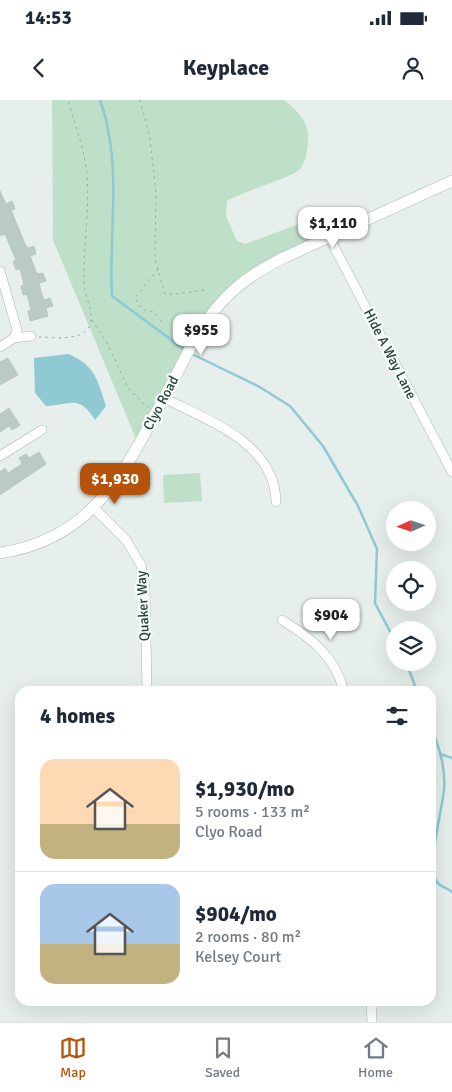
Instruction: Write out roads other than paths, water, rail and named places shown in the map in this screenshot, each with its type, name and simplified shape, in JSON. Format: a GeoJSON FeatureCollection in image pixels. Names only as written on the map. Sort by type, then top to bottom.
{"type":"FeatureCollection","features":[{"type":"Feature","properties":{"kind":"street","name":"Clyo Road"},"geometry":{"type":"LineString","coordinates":[[0,553],[28,547],[53,537],[94,508],[125,470],[210,315],[221,301],[248,277],[329,237],[452,181]]}},
{"type":"Feature","properties":{"kind":"street","name":"Hide A Way Lane"},"geometry":{"type":"LineString","coordinates":[[329,237],[452,472]]}},
{"type":"Feature","properties":{"kind":"street"},"geometry":{"type":"LineString","coordinates":[[0,271],[17,330],[14,338]]}},
{"type":"Feature","properties":{"kind":"street"},"geometry":{"type":"LineString","coordinates":[[0,347],[14,338],[31,336]]}},
{"type":"Feature","properties":{"kind":"street"},"geometry":{"type":"LineString","coordinates":[[164,398],[251,447],[271,474],[276,491],[276,502]]}},
{"type":"Feature","properties":{"kind":"street"},"geometry":{"type":"LineString","coordinates":[[0,456],[42,430]]}},
{"type":"Feature","properties":{"kind":"street","name":"Quaker Way"},"geometry":{"type":"LineString","coordinates":[[94,508],[126,540],[141,565],[145,588],[147,686]]}},
{"type":"Feature","properties":{"kind":"street"},"geometry":{"type":"LineString","coordinates":[[282,620],[305,634],[324,652],[335,667],[342,686]]}},
{"type":"Feature","properties":{"kind":"street"},"geometry":{"type":"LineString","coordinates":[[371,1006],[372,1022]]}},
{"type":"Feature","properties":{"kind":"water"},"geometry":{"type":"Polygon","coordinates":[[[69,354],[85,364],[97,381],[106,406],[95,420],[79,404],[68,403],[46,406],[35,393],[34,358],[69,354]]]}},
{"type":"Feature","properties":{"kind":"waterway"},"geometry":{"type":"LineString","coordinates":[[100,100],[106,119],[113,170],[112,296],[185,350]]}},
{"type":"Feature","properties":{"kind":"waterway"},"geometry":{"type":"LineString","coordinates":[[192,354],[258,386],[290,406],[323,446],[358,506],[377,549],[375,603],[386,624]]}},
{"type":"Feature","properties":{"kind":"waterway"},"geometry":{"type":"LineString","coordinates":[[409,671],[415,686]]}},
{"type":"Feature","properties":{"kind":"waterway"},"geometry":{"type":"LineString","coordinates":[[436,739],[444,774],[443,799],[436,838]]}},
{"type":"Feature","properties":{"kind":"waterway"},"geometry":{"type":"LineString","coordinates":[[440,754],[452,758]]}},
{"type":"Feature","properties":{"kind":"waterway"},"geometry":{"type":"LineString","coordinates":[[436,880],[438,884],[452,892]]}}]}
